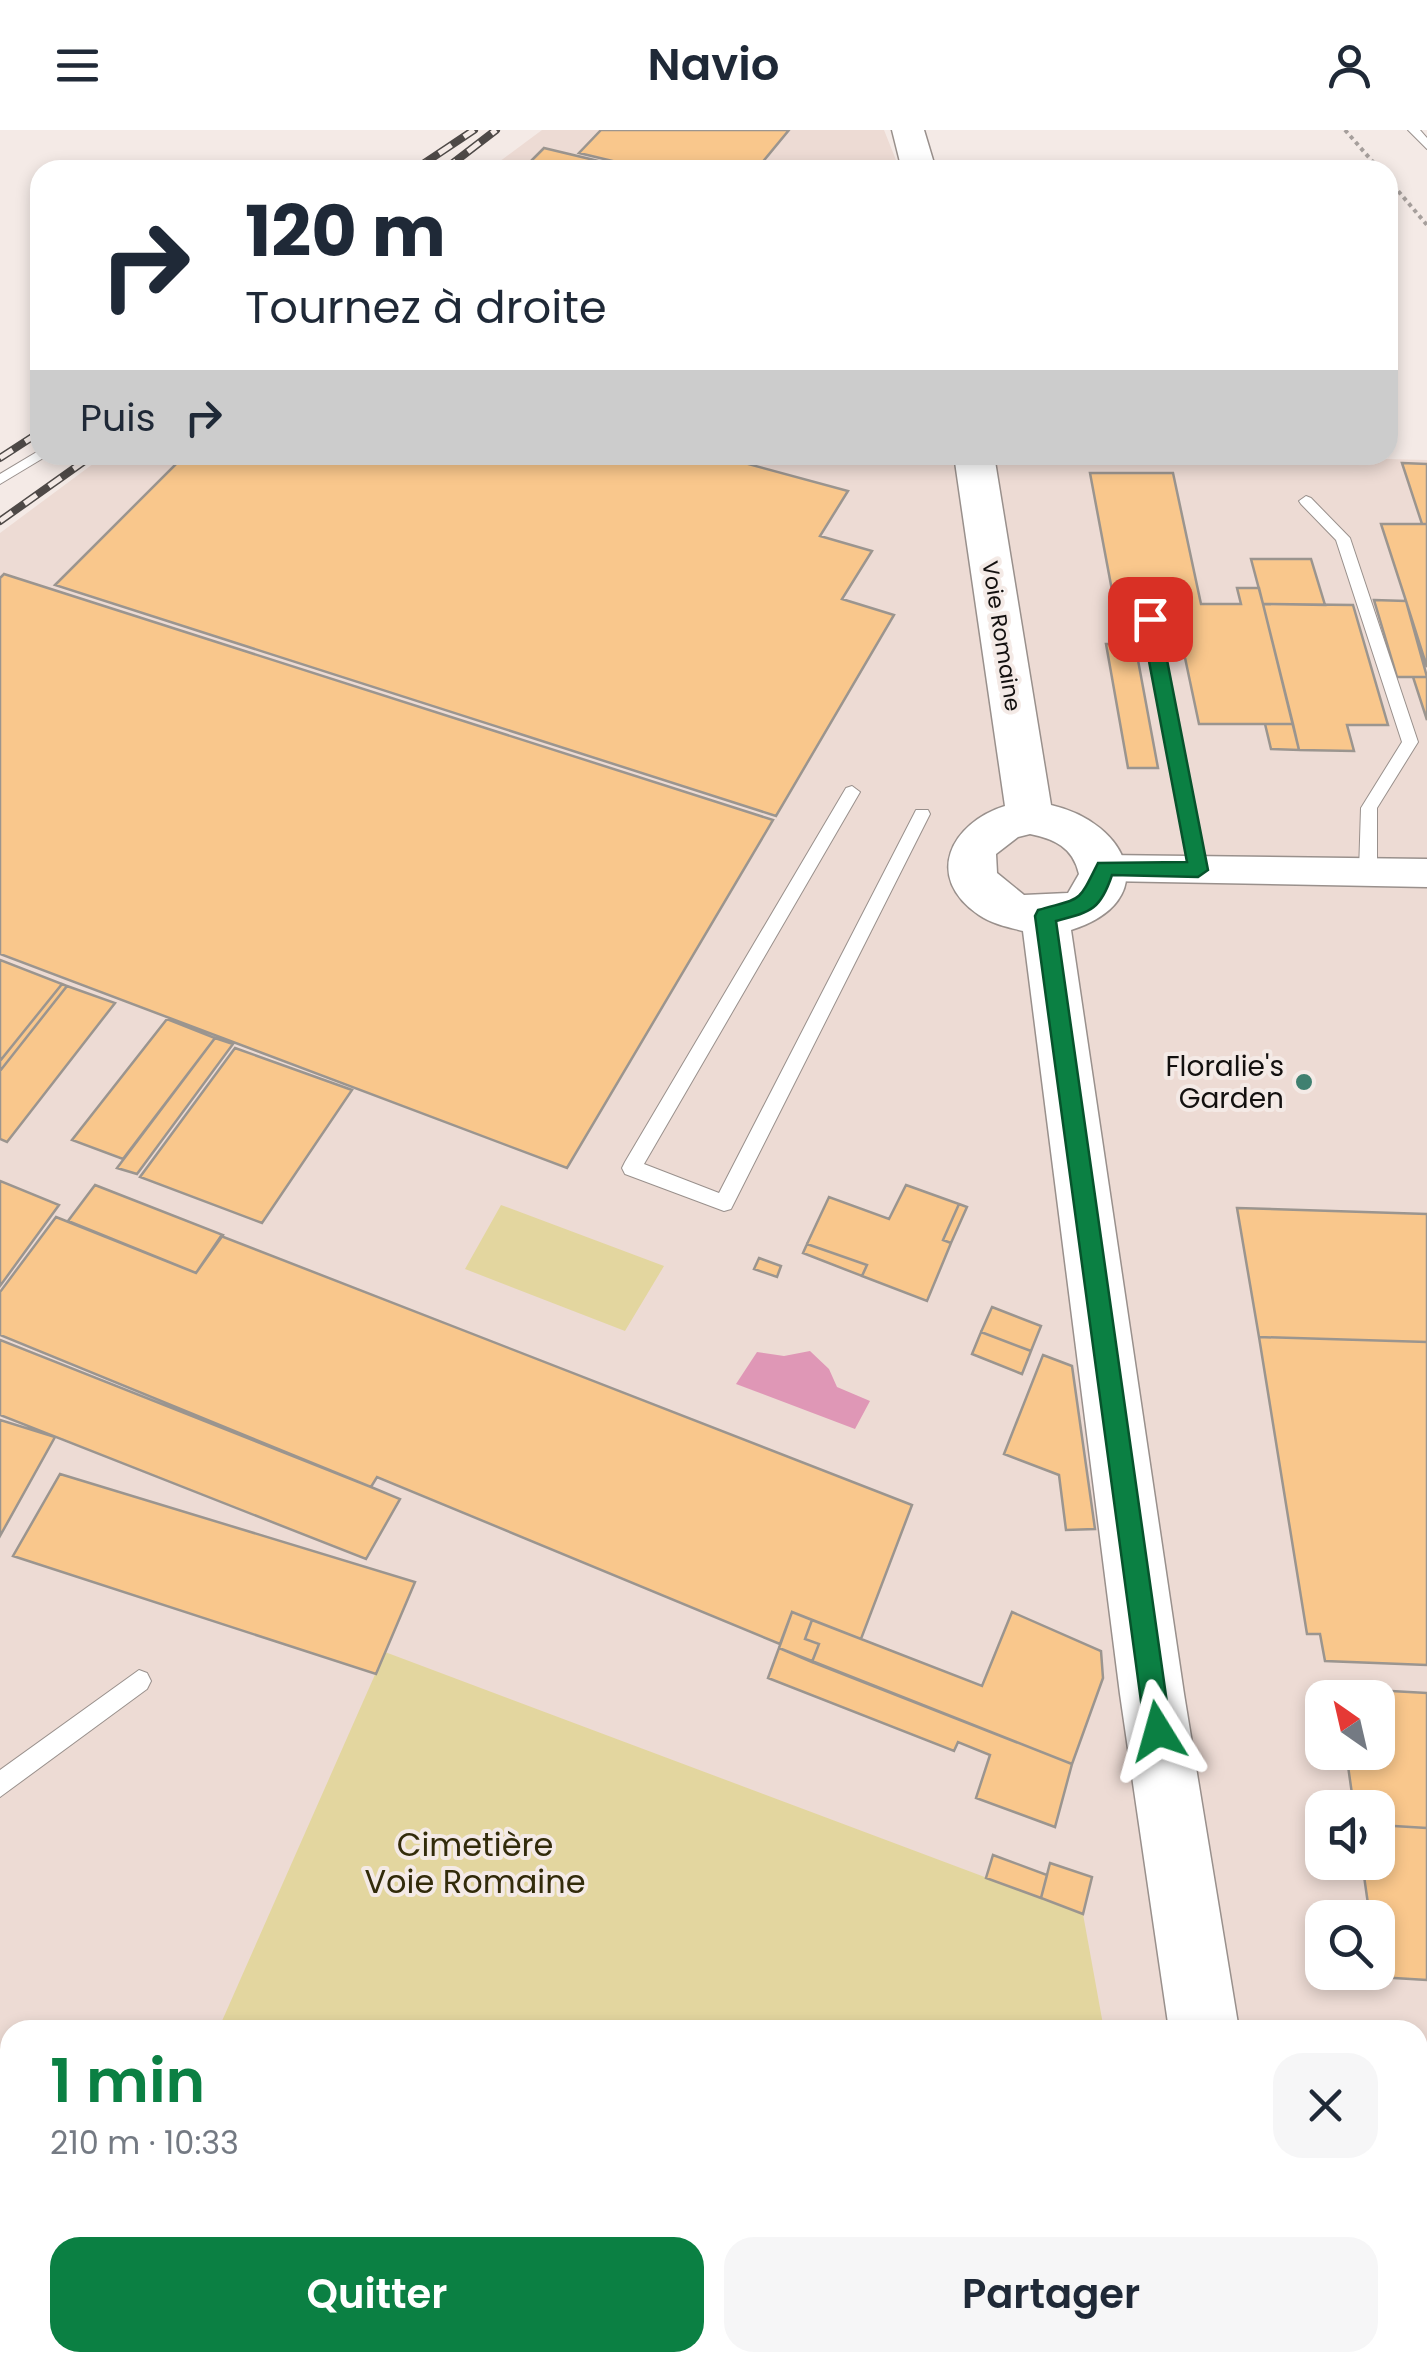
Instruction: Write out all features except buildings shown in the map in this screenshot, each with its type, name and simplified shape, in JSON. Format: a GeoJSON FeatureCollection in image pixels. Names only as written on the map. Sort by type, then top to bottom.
{"type":"FeatureCollection","features":[{"type":"Feature","properties":{"kind":"main road"},"geometry":{"type":"LineString","coordinates":[[908,130],[916,160]]}},
{"type":"Feature","properties":{"kind":"main road","name":"Voie Romaine"},"geometry":{"type":"LineString","coordinates":[[976,465],[1030,817]]}},
{"type":"Feature","properties":{"kind":"main road"},"geometry":{"type":"LineString","coordinates":[[1030,817],[1061,823],[1088,838],[1099,852],[1104,868],[1095,896],[1082,906],[1045,916],[1002,906],[974,879],[970,862],[974,847],[984,834],[1012,819],[1030,817]]}},
{"type":"Feature","properties":{"kind":"main road"},"geometry":{"type":"LineString","coordinates":[[1045,916],[1152,1694],[1202,2020]]}},
{"type":"Feature","properties":{"kind":"street"},"geometry":{"type":"LineString","coordinates":[[1104,868],[1427,874]]}},
{"type":"Feature","properties":{"kind":"lane"},"geometry":{"type":"LineString","coordinates":[[1414,130],[1427,145]]}},
{"type":"Feature","properties":{"kind":"lane"},"geometry":{"type":"LineString","coordinates":[[0,480],[30,460]]}},
{"type":"Feature","properties":{"kind":"lane"},"geometry":{"type":"LineString","coordinates":[[1306,501],[1344,538],[1410,742],[1368,808],[1368,872]]}},
{"type":"Feature","properties":{"kind":"lane"},"geometry":{"type":"LineString","coordinates":[[1150,619],[1198,870]]}},
{"type":"Feature","properties":{"kind":"lane"},"geometry":{"type":"LineString","coordinates":[[852,792],[632,1168],[724,1202],[922,814]]}},
{"type":"Feature","properties":{"kind":"lane"},"geometry":{"type":"LineString","coordinates":[[0,1785],[139,1682]]}},
{"type":"Feature","properties":{"kind":"path"},"geometry":{"type":"LineString","coordinates":[[1345,130],[1371,160]]}},
{"type":"Feature","properties":{"kind":"path"},"geometry":{"type":"LineString","coordinates":[[1398,191],[1427,225]]}},
{"type":"Feature","properties":{"kind":"shaded area"},"geometry":{"type":"Polygon","coordinates":[[[542,130],[884,130],[896,160],[502,160],[542,130]]]}},
{"type":"Feature","properties":{"kind":"shaded area"},"geometry":{"type":"Polygon","coordinates":[[[1398,459],[1427,460],[1427,2020],[0,2020],[0,533],[92,465],[1398,465],[1398,459]]]}},
{"type":"Feature","properties":{"kind":"shaded area"},"geometry":{"type":"Polygon","coordinates":[[[810,1351],[829,1369],[837,1387],[870,1401],[855,1429],[736,1384],[757,1352],[784,1356],[810,1351]]]}},
{"type":"Feature","properties":{"kind":"green space"},"geometry":{"type":"Polygon","coordinates":[[[501,1205],[664,1266],[625,1331],[465,1269],[501,1205]]]}},
{"type":"Feature","properties":{"kind":"green space","name":"Cimetière Voie Romaine"},"geometry":{"type":"Polygon","coordinates":[[[385,1652],[1083,1914],[1102,2020],[222,2020],[385,1652]]]}},
{"type":"Feature","properties":{"kind":"railway"},"geometry":{"type":"LineString","coordinates":[[429,160],[474,130]]}},
{"type":"Feature","properties":{"kind":"railway"},"geometry":{"type":"LineString","coordinates":[[457,160],[496,130]]}},
{"type":"Feature","properties":{"kind":"railway"},"geometry":{"type":"LineString","coordinates":[[0,458],[30,438]]}},
{"type":"Feature","properties":{"kind":"railway"},"geometry":{"type":"LineString","coordinates":[[0,521],[79,465]]}},
{"type":"Feature","properties":{"kind":"place","name":"Floralie's Garden"},"geometry":{"type":"Point","coordinates":[1304,1082]}},
{"type":"Feature","properties":{"kind":"route"},"geometry":{"type":"LineString","coordinates":[[1150,619],[1198,870],[1104,868],[1103,882],[1095,896],[1065,914],[1045,916],[1158,1731]]}}]}
